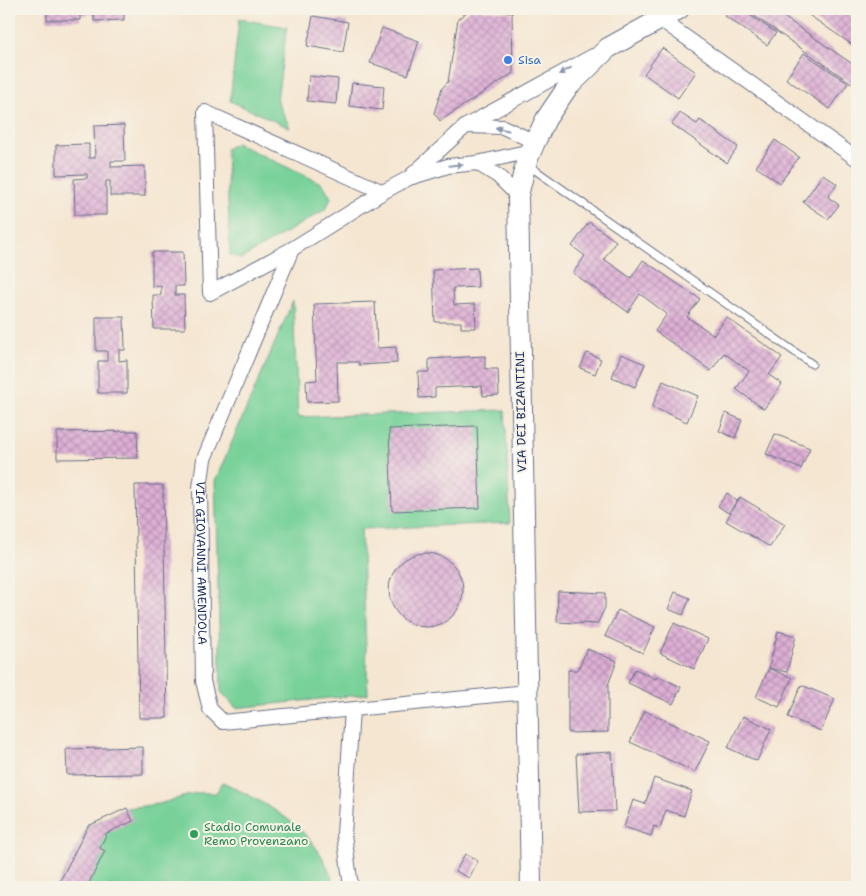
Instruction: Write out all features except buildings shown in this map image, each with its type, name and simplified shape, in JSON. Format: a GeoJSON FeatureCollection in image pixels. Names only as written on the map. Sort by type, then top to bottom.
{"type":"FeatureCollection","features":[{"type":"Feature","properties":{"kind":"street","name":"VIA DEI BIZANTINI"},"geometry":{"type":"LineString","coordinates":[[531,887],[518,196],[531,152],[546,118],[567,88],[608,48],[679,9]]}},
{"type":"Feature","properties":{"kind":"street"},"geometry":{"type":"LineString","coordinates":[[660,19],[857,159]]}},
{"type":"Feature","properties":{"kind":"street"},"geometry":{"type":"LineString","coordinates":[[410,178],[466,126],[608,48]]}},
{"type":"Feature","properties":{"kind":"street"},"geometry":{"type":"LineString","coordinates":[[383,192],[206,112],[210,293],[292,250],[383,192],[410,178],[448,166],[477,163],[531,152]]}},
{"type":"Feature","properties":{"kind":"street"},"geometry":{"type":"LineString","coordinates":[[466,126],[503,127],[531,152]]}},
{"type":"Feature","properties":{"kind":"street"},"geometry":{"type":"LineString","coordinates":[[477,163],[498,176],[518,196]]}},
{"type":"Feature","properties":{"kind":"street","name":"VIA GIOVANNI AMENDOLA"},"geometry":{"type":"LineString","coordinates":[[292,250],[204,459],[200,488],[203,681],[210,709],[222,722],[527,692]]}},
{"type":"Feature","properties":{"kind":"street"},"geometry":{"type":"LineString","coordinates":[[351,887],[344,834],[352,710]]}},
{"type":"Feature","properties":{"kind":"lane"},"geometry":{"type":"LineString","coordinates":[[531,152],[812,364]]}},
{"type":"Feature","properties":{"kind":"green space"},"geometry":{"type":"Polygon","coordinates":[[[239,19],[287,27],[277,100],[290,128],[230,101],[239,19]]]}},
{"type":"Feature","properties":{"kind":"green space"},"geometry":{"type":"Polygon","coordinates":[[[236,143],[323,184],[331,198],[326,209],[241,259],[230,255],[226,149],[236,143]]]}},
{"type":"Feature","properties":{"kind":"green space"},"geometry":{"type":"Polygon","coordinates":[[[293,301],[298,417],[505,410],[510,523],[361,529],[368,694],[236,708],[221,692],[215,481],[293,301]]]}},
{"type":"Feature","properties":{"kind":"green space","name":"Stadio Comunale Remo Provenzano"},"geometry":{"type":"Polygon","coordinates":[[[223,782],[276,811],[305,835],[317,849],[335,887],[57,887],[88,826],[127,808],[159,804],[196,793],[216,793],[223,782]]]}},
{"type":"Feature","properties":{"kind":"place","name":"Sisa"},"geometry":{"type":"Point","coordinates":[508,60]}},
{"type":"Feature","properties":{"kind":"place","name":"Stadio Comunale Remo Provenzano"},"geometry":{"type":"Point","coordinates":[194,834]}}]}
